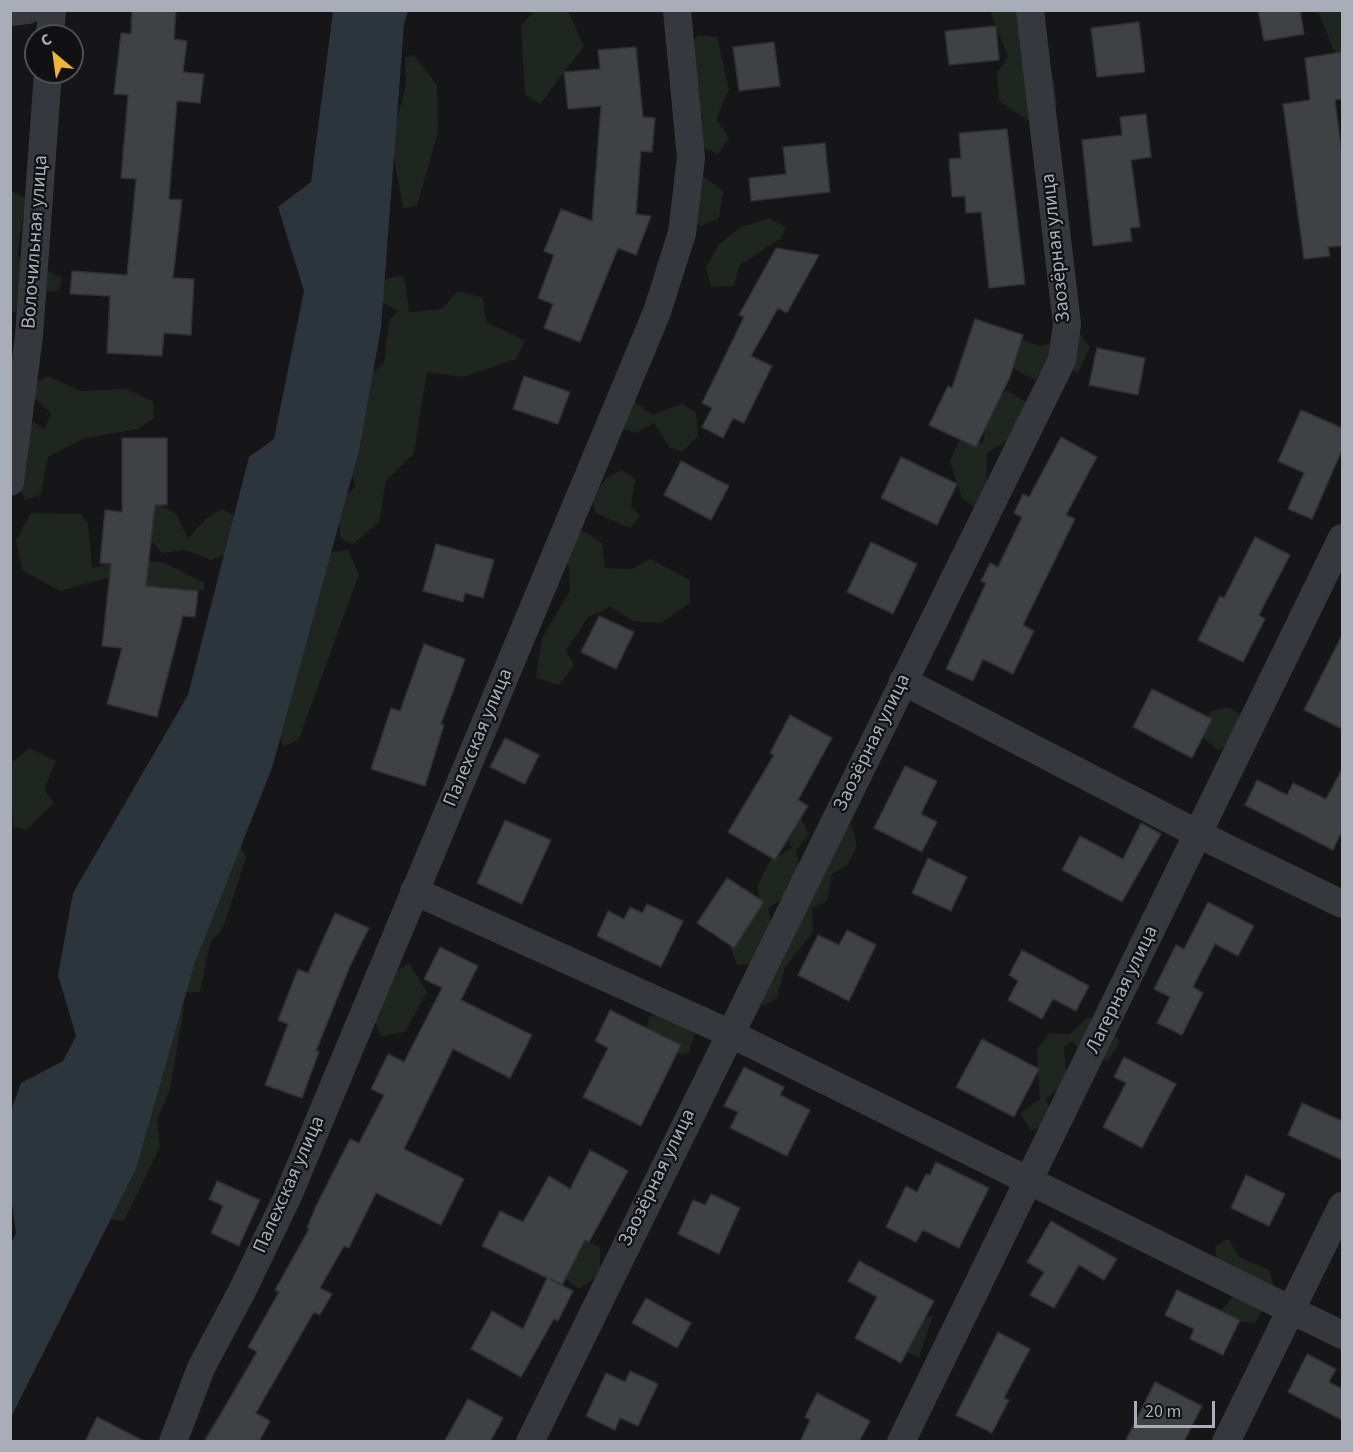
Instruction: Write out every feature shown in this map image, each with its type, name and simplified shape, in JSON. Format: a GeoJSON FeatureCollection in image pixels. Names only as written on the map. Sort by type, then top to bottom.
{"type":"FeatureCollection","features":[{"type":"Feature","properties":{"kind":"street"},"geometry":{"type":"LineString","coordinates":[[10,12],[28,10]]}},
{"type":"Feature","properties":{"kind":"street","name":"Палехская улица"},"geometry":{"type":"LineString","coordinates":[[173,1442],[201,1368],[242,1292],[287,1197],[657,312],[682,233],[691,158],[677,10]]}},
{"type":"Feature","properties":{"kind":"street","name":"Заозёрная улица"},"geometry":{"type":"LineString","coordinates":[[530,1442],[1062,360],[1067,324],[1030,10]]}},
{"type":"Feature","properties":{"kind":"street","name":"Волочильная улица"},"geometry":{"type":"LineString","coordinates":[[10,482],[20,337],[47,84]]}},
{"type":"Feature","properties":{"kind":"street","name":"Лагерная улица"},"geometry":{"type":"LineString","coordinates":[[901,1442],[1342,538]]}},
{"type":"Feature","properties":{"kind":"street"},"geometry":{"type":"LineString","coordinates":[[903,681],[1198,834],[1342,903]]}},
{"type":"Feature","properties":{"kind":"street"},"geometry":{"type":"LineString","coordinates":[[414,891],[729,1034],[1342,1335]]}},
{"type":"Feature","properties":{"kind":"street"},"geometry":{"type":"LineString","coordinates":[[1226,1442],[1342,1206]]}},
{"type":"Feature","properties":{"kind":"shaded area"},"geometry":{"type":"Polygon","coordinates":[[[333,11],[408,11],[404,24],[381,328],[359,451],[272,768],[195,962],[136,1169],[11,1417],[10,1245],[16,1233],[10,1191],[11,1111],[21,1083],[63,1061],[76,1036],[58,975],[73,893],[188,695],[249,457],[274,439],[304,291],[278,207],[311,182],[333,11]]]}},
{"type":"Feature","properties":{"kind":"shaded area"},"geometry":{"type":"Polygon","coordinates":[[[535,11],[568,11],[584,46],[540,104],[525,94],[521,25],[535,11]]]}},
{"type":"Feature","properties":{"kind":"shaded area"},"geometry":{"type":"Polygon","coordinates":[[[994,11],[1037,11],[1024,52],[1054,82],[1057,107],[1031,122],[999,101],[997,74],[1008,56],[991,14],[994,11]]]}},
{"type":"Feature","properties":{"kind":"shaded area"},"geometry":{"type":"Polygon","coordinates":[[[1318,11],[1342,11],[1342,56],[1333,49],[1318,11]]]}},
{"type":"Feature","properties":{"kind":"shaded area"},"geometry":{"type":"Polygon","coordinates":[[[699,35],[717,37],[729,89],[716,119],[729,138],[718,154],[696,144],[703,116],[690,100],[686,45],[699,35]]]}},
{"type":"Feature","properties":{"kind":"shaded area"},"geometry":{"type":"Polygon","coordinates":[[[414,55],[437,85],[438,132],[417,206],[403,208],[391,141],[406,85],[405,58],[414,55]]]}},
{"type":"Feature","properties":{"kind":"shaded area"},"geometry":{"type":"Polygon","coordinates":[[[703,176],[723,191],[719,218],[700,226],[689,216],[703,176]]]}},
{"type":"Feature","properties":{"kind":"shaded area"},"geometry":{"type":"Polygon","coordinates":[[[11,191],[26,198],[17,256],[62,278],[59,291],[26,293],[16,312],[11,311],[11,191]]]}},
{"type":"Feature","properties":{"kind":"shaded area"},"geometry":{"type":"Polygon","coordinates":[[[769,218],[786,227],[781,238],[739,266],[734,286],[711,287],[706,268],[719,244],[742,227],[769,218]]]}},
{"type":"Feature","properties":{"kind":"shaded area"},"geometry":{"type":"Polygon","coordinates":[[[404,275],[409,312],[442,309],[458,291],[483,298],[486,322],[525,341],[516,359],[463,377],[427,372],[414,453],[386,481],[379,522],[353,544],[341,539],[337,505],[356,486],[347,460],[362,384],[384,363],[389,321],[399,311],[377,300],[380,280],[404,275]]]}},
{"type":"Feature","properties":{"kind":"shaded area"},"geometry":{"type":"Polygon","coordinates":[[[1080,334],[1090,347],[1078,373],[1050,358],[1035,380],[1014,369],[1015,337],[1040,346],[1080,334]]]}},
{"type":"Feature","properties":{"kind":"shaded area"},"geometry":{"type":"Polygon","coordinates":[[[48,376],[80,391],[126,389],[153,401],[154,418],[138,429],[85,438],[48,457],[41,494],[26,500],[11,477],[31,421],[45,429],[51,413],[35,399],[33,384],[48,376]]]}},
{"type":"Feature","properties":{"kind":"shaded area"},"geometry":{"type":"Polygon","coordinates":[[[1007,390],[1029,404],[1023,431],[987,453],[986,493],[975,507],[962,498],[950,461],[959,441],[983,443],[989,404],[1007,390]]]}},
{"type":"Feature","properties":{"kind":"shaded area"},"geometry":{"type":"Polygon","coordinates":[[[633,400],[652,415],[682,404],[696,412],[698,436],[682,452],[669,447],[654,423],[636,433],[621,428],[633,400]]]}},
{"type":"Feature","properties":{"kind":"shaded area"},"geometry":{"type":"Polygon","coordinates":[[[621,470],[635,479],[631,507],[640,516],[630,528],[596,513],[592,500],[606,478],[621,470]]]}},
{"type":"Feature","properties":{"kind":"shaded area"},"geometry":{"type":"Polygon","coordinates":[[[152,501],[176,513],[188,539],[207,518],[221,509],[240,518],[233,552],[211,560],[186,550],[162,553],[138,527],[152,501]]]}},
{"type":"Feature","properties":{"kind":"shaded area"},"geometry":{"type":"Polygon","coordinates":[[[31,513],[81,514],[88,524],[92,568],[131,558],[165,563],[204,583],[204,590],[138,590],[114,576],[60,591],[22,570],[16,540],[31,513]]]}},
{"type":"Feature","properties":{"kind":"shaded area"},"geometry":{"type":"Polygon","coordinates":[[[582,530],[602,543],[605,568],[632,569],[650,559],[690,580],[690,603],[661,623],[633,621],[610,607],[588,617],[566,651],[574,665],[559,685],[536,678],[542,638],[570,591],[569,568],[561,557],[582,530]]]}},
{"type":"Feature","properties":{"kind":"shaded area"},"geometry":{"type":"Polygon","coordinates":[[[348,550],[359,574],[299,739],[283,747],[276,724],[321,553],[348,550]]]}},
{"type":"Feature","properties":{"kind":"shaded area"},"geometry":{"type":"Polygon","coordinates":[[[1228,707],[1245,717],[1243,739],[1218,750],[1197,733],[1211,711],[1228,707]]]}},
{"type":"Feature","properties":{"kind":"shaded area"},"geometry":{"type":"Polygon","coordinates":[[[29,748],[56,761],[44,789],[54,803],[26,830],[13,826],[10,764],[29,748]]]}},
{"type":"Feature","properties":{"kind":"shaded area"},"geometry":{"type":"Polygon","coordinates":[[[800,816],[809,835],[796,850],[800,869],[786,897],[768,908],[773,932],[754,964],[737,965],[730,947],[745,919],[759,912],[758,886],[769,862],[792,848],[782,829],[800,816]]]}},
{"type":"Feature","properties":{"kind":"shaded area"},"geometry":{"type":"Polygon","coordinates":[[[852,825],[857,847],[847,865],[832,874],[827,901],[812,908],[813,932],[785,967],[777,998],[763,1006],[758,988],[835,829],[852,825]]]}},
{"type":"Feature","properties":{"kind":"shaded area"},"geometry":{"type":"Polygon","coordinates":[[[233,833],[246,857],[223,928],[210,943],[200,992],[180,993],[233,833]]]}},
{"type":"Feature","properties":{"kind":"shaded area"},"geometry":{"type":"Polygon","coordinates":[[[409,963],[427,992],[405,1032],[381,1036],[374,1020],[395,972],[409,963]]]}},
{"type":"Feature","properties":{"kind":"shaded area"},"geometry":{"type":"Polygon","coordinates":[[[184,1008],[170,1089],[157,1120],[160,1147],[124,1221],[107,1219],[167,1009],[184,1008]]]}},
{"type":"Feature","properties":{"kind":"shaded area"},"geometry":{"type":"Polygon","coordinates":[[[678,1014],[696,1029],[689,1053],[670,1055],[646,1032],[649,1016],[678,1014]]]}},
{"type":"Feature","properties":{"kind":"shaded area"},"geometry":{"type":"Polygon","coordinates":[[[1088,1017],[1103,1022],[1120,1042],[1108,1060],[1087,1060],[1072,1041],[1064,1047],[1067,1082],[1046,1099],[1054,1122],[1031,1131],[1020,1113],[1040,1099],[1037,1050],[1049,1033],[1070,1034],[1088,1017]]]}},
{"type":"Feature","properties":{"kind":"shaded area"},"geometry":{"type":"Polygon","coordinates":[[[1229,1239],[1239,1257],[1269,1270],[1276,1291],[1255,1323],[1232,1321],[1220,1311],[1241,1289],[1218,1267],[1215,1246],[1229,1239]]]}},
{"type":"Feature","properties":{"kind":"shaded area"},"geometry":{"type":"Polygon","coordinates":[[[587,1241],[600,1247],[600,1274],[579,1289],[562,1275],[566,1252],[587,1241]]]}},
{"type":"Feature","properties":{"kind":"shaded area"},"geometry":{"type":"Polygon","coordinates":[[[933,1315],[919,1357],[896,1347],[901,1324],[933,1315]]]}},
{"type":"Feature","properties":{"kind":"building"},"geometry":{"type":"Polygon","coordinates":[[[132,10],[176,10],[174,39],[187,41],[183,72],[204,74],[200,103],[177,101],[169,199],[182,200],[173,278],[194,279],[191,335],[164,333],[162,356],[107,353],[110,296],[70,294],[72,271],[127,275],[136,179],[121,178],[128,95],[114,94],[121,33],[131,34],[132,10]]]}},
{"type":"Feature","properties":{"kind":"building"},"geometry":{"type":"Polygon","coordinates":[[[1258,10],[1300,10],[1304,34],[1264,41],[1258,10]]]}},
{"type":"Feature","properties":{"kind":"building"},"geometry":{"type":"Polygon","coordinates":[[[1139,22],[1145,72],[1097,77],[1091,28],[1139,22]]]}},
{"type":"Feature","properties":{"kind":"building"},"geometry":{"type":"Polygon","coordinates":[[[996,26],[999,60],[949,65],[945,31],[996,26]]]}},
{"type":"Feature","properties":{"kind":"building"},"geometry":{"type":"Polygon","coordinates":[[[774,42],[780,86],[739,91],[733,47],[774,42]]]}},
{"type":"Feature","properties":{"kind":"building"},"geometry":{"type":"Polygon","coordinates":[[[636,47],[643,117],[655,118],[652,152],[641,151],[636,214],[651,216],[636,255],[618,248],[580,342],[544,328],[553,304],[538,298],[554,255],[544,251],[561,209],[592,221],[601,106],[568,109],[564,72],[600,69],[598,50],[636,47]]]}},
{"type":"Feature","properties":{"kind":"building"},"geometry":{"type":"Polygon","coordinates":[[[1342,52],[1342,99],[1335,100],[1342,154],[1342,246],[1328,247],[1330,256],[1304,259],[1283,104],[1310,100],[1305,58],[1342,52]]]}},
{"type":"Feature","properties":{"kind":"building"},"geometry":{"type":"Polygon","coordinates":[[[1146,114],[1151,157],[1131,160],[1140,227],[1130,228],[1132,241],[1093,246],[1082,140],[1122,135],[1120,117],[1146,114]]]}},
{"type":"Feature","properties":{"kind":"building"},"geometry":{"type":"Polygon","coordinates":[[[1007,129],[1025,284],[989,288],[981,212],[966,213],[965,196],[952,197],[949,159],[961,158],[959,133],[1007,129]]]}},
{"type":"Feature","properties":{"kind":"building"},"geometry":{"type":"Polygon","coordinates":[[[825,143],[830,192],[751,201],[749,178],[786,174],[783,147],[825,143]]]}},
{"type":"Feature","properties":{"kind":"building"},"geometry":{"type":"Polygon","coordinates":[[[776,248],[819,255],[787,313],[778,308],[751,356],[772,366],[744,423],[733,418],[723,438],[702,427],[712,408],[702,403],[744,317],[739,315],[776,248]]]}},
{"type":"Feature","properties":{"kind":"building"},"geometry":{"type":"Polygon","coordinates":[[[975,319],[1023,335],[1010,377],[976,447],[929,425],[948,386],[952,388],[975,319]]]}},
{"type":"Feature","properties":{"kind":"building"},"geometry":{"type":"Polygon","coordinates":[[[1097,348],[1145,358],[1138,395],[1089,385],[1097,348]]]}},
{"type":"Feature","properties":{"kind":"building"},"geometry":{"type":"Polygon","coordinates":[[[524,376],[570,392],[558,424],[513,409],[524,376]]]}},
{"type":"Feature","properties":{"kind":"building"},"geometry":{"type":"Polygon","coordinates":[[[1301,410],[1342,428],[1342,450],[1312,519],[1288,509],[1304,473],[1278,461],[1301,410]]]}},
{"type":"Feature","properties":{"kind":"building"},"geometry":{"type":"Polygon","coordinates":[[[1061,437],[1097,457],[1066,515],[1075,519],[1023,625],[1034,631],[1013,674],[983,659],[973,681],[946,669],[986,583],[981,581],[990,563],[998,567],[1022,517],[1014,513],[1023,494],[1029,497],[1061,437]]]}},
{"type":"Feature","properties":{"kind":"building"},"geometry":{"type":"Polygon","coordinates":[[[122,438],[167,438],[167,505],[155,505],[146,586],[198,591],[195,617],[183,616],[157,717],[107,704],[122,648],[102,646],[111,564],[100,563],[105,510],[122,512],[122,438]]]}},
{"type":"Feature","properties":{"kind":"building"},"geometry":{"type":"Polygon","coordinates":[[[901,457],[957,484],[937,525],[881,498],[901,457]]]}},
{"type":"Feature","properties":{"kind":"building"},"geometry":{"type":"Polygon","coordinates":[[[681,461],[729,486],[711,520],[664,495],[681,461]]]}},
{"type":"Feature","properties":{"kind":"building"},"geometry":{"type":"Polygon","coordinates":[[[1255,537],[1290,555],[1259,615],[1265,619],[1243,662],[1198,640],[1220,596],[1224,598],[1255,537]]]}},
{"type":"Feature","properties":{"kind":"building"},"geometry":{"type":"Polygon","coordinates":[[[871,542],[917,564],[893,614],[847,592],[871,542]]]}},
{"type":"Feature","properties":{"kind":"building"},"geometry":{"type":"Polygon","coordinates":[[[436,544],[494,560],[483,598],[465,593],[463,602],[423,591],[436,544]]]}},
{"type":"Feature","properties":{"kind":"building"},"geometry":{"type":"Polygon","coordinates":[[[599,616],[634,632],[616,669],[581,652],[599,616]]]}},
{"type":"Feature","properties":{"kind":"building"},"geometry":{"type":"Polygon","coordinates":[[[1342,635],[1342,729],[1304,710],[1342,635]]]}},
{"type":"Feature","properties":{"kind":"building"},"geometry":{"type":"Polygon","coordinates":[[[424,644],[465,659],[441,724],[444,725],[425,786],[371,769],[391,708],[400,711],[424,644]]]}},
{"type":"Feature","properties":{"kind":"building"},"geometry":{"type":"Polygon","coordinates":[[[1152,689],[1212,719],[1192,758],[1133,727],[1152,689]]]}},
{"type":"Feature","properties":{"kind":"building"},"geometry":{"type":"Polygon","coordinates":[[[790,715],[832,738],[798,800],[808,806],[775,860],[728,832],[774,755],[770,753],[790,715]]]}},
{"type":"Feature","properties":{"kind":"building"},"geometry":{"type":"Polygon","coordinates":[[[505,738],[539,755],[525,784],[490,767],[505,738]]]}},
{"type":"Feature","properties":{"kind":"building"},"geometry":{"type":"Polygon","coordinates":[[[905,766],[937,781],[921,814],[937,822],[922,852],[874,828],[905,766]]]}},
{"type":"Feature","properties":{"kind":"building"},"geometry":{"type":"Polygon","coordinates":[[[1342,769],[1342,831],[1333,850],[1245,805],[1257,780],[1287,795],[1293,783],[1326,799],[1342,769]]]}},
{"type":"Feature","properties":{"kind":"building"},"geometry":{"type":"Polygon","coordinates":[[[505,820],[551,840],[522,904],[477,883],[505,820]]]}},
{"type":"Feature","properties":{"kind":"building"},"geometry":{"type":"Polygon","coordinates":[[[1141,823],[1161,834],[1122,902],[1062,870],[1080,836],[1123,859],[1141,823]]]}},
{"type":"Feature","properties":{"kind":"building"},"geometry":{"type":"Polygon","coordinates":[[[928,858],[967,877],[951,911],[912,893],[928,858]]]}},
{"type":"Feature","properties":{"kind":"building"},"geometry":{"type":"Polygon","coordinates":[[[727,878],[764,902],[734,948],[697,923],[727,878]]]}},
{"type":"Feature","properties":{"kind":"building"},"geometry":{"type":"Polygon","coordinates":[[[1208,902],[1254,926],[1238,956],[1215,944],[1193,987],[1203,993],[1182,1035],[1157,1023],[1170,997],[1154,989],[1176,945],[1184,949],[1208,902]]]}},
{"type":"Feature","properties":{"kind":"building"},"geometry":{"type":"Polygon","coordinates":[[[647,904],[683,921],[661,967],[597,936],[608,911],[624,919],[630,907],[642,913],[647,904]]]}},
{"type":"Feature","properties":{"kind":"building"},"geometry":{"type":"Polygon","coordinates":[[[335,913],[369,928],[350,966],[316,1051],[319,1052],[302,1098],[265,1085],[288,1024],[278,1020],[298,969],[308,973],[335,913]]]}},
{"type":"Feature","properties":{"kind":"building"},"geometry":{"type":"Polygon","coordinates":[[[847,930],[876,945],[849,1001],[798,975],[818,935],[839,945],[847,930]]]}},
{"type":"Feature","properties":{"kind":"building"},"geometry":{"type":"Polygon","coordinates":[[[440,947],[478,966],[461,1000],[532,1035],[510,1078],[453,1049],[404,1149],[464,1179],[441,1225],[376,1193],[349,1248],[344,1246],[320,1288],[332,1294],[320,1315],[314,1312],[256,1413],[270,1421],[259,1442],[204,1442],[257,1352],[248,1347],[279,1292],[275,1290],[309,1229],[307,1228],[316,1206],[350,1139],[359,1143],[384,1095],[371,1089],[388,1054],[404,1062],[442,988],[424,979],[440,947]]]}},
{"type":"Feature","properties":{"kind":"building"},"geometry":{"type":"Polygon","coordinates":[[[1022,950],[1089,986],[1076,1011],[1053,999],[1042,1019],[1008,1000],[1018,981],[1009,975],[1022,950]]]}},
{"type":"Feature","properties":{"kind":"building"},"geometry":{"type":"Polygon","coordinates":[[[610,1010],[681,1045],[641,1126],[583,1097],[608,1048],[595,1041],[610,1010]]]}},
{"type":"Feature","properties":{"kind":"building"},"geometry":{"type":"Polygon","coordinates":[[[982,1039],[1039,1069],[1014,1117],[956,1087],[982,1039]]]}},
{"type":"Feature","properties":{"kind":"building"},"geometry":{"type":"Polygon","coordinates":[[[1124,1057],[1176,1084],[1142,1148],[1103,1127],[1126,1083],[1114,1077],[1124,1057]]]}},
{"type":"Feature","properties":{"kind":"building"},"geometry":{"type":"Polygon","coordinates":[[[744,1067],[784,1087],[780,1095],[810,1110],[787,1156],[730,1128],[738,1112],[724,1106],[744,1067]]]}},
{"type":"Feature","properties":{"kind":"building"},"geometry":{"type":"Polygon","coordinates":[[[1302,1103],[1342,1121],[1342,1160],[1288,1135],[1302,1103]]]}},
{"type":"Feature","properties":{"kind":"building"},"geometry":{"type":"Polygon","coordinates":[[[590,1150],[628,1171],[589,1242],[585,1240],[562,1285],[550,1279],[573,1291],[558,1321],[554,1319],[521,1377],[471,1349],[492,1311],[523,1329],[547,1278],[482,1246],[500,1211],[523,1222],[549,1176],[570,1189],[590,1150]]]}},
{"type":"Feature","properties":{"kind":"building"},"geometry":{"type":"Polygon","coordinates":[[[936,1162],[989,1188],[959,1248],[923,1230],[916,1242],[886,1227],[906,1186],[917,1192],[926,1174],[930,1175],[936,1162]]]}},
{"type":"Feature","properties":{"kind":"building"},"geometry":{"type":"Polygon","coordinates":[[[1246,1175],[1285,1194],[1269,1226],[1231,1208],[1246,1175]]]}},
{"type":"Feature","properties":{"kind":"building"},"geometry":{"type":"Polygon","coordinates":[[[217,1181],[260,1200],[239,1246],[211,1233],[223,1206],[209,1199],[217,1181]]]}},
{"type":"Feature","properties":{"kind":"building"},"geometry":{"type":"Polygon","coordinates":[[[711,1194],[740,1208],[719,1254],[678,1234],[693,1200],[705,1205],[711,1194]]]}},
{"type":"Feature","properties":{"kind":"building"},"geometry":{"type":"Polygon","coordinates":[[[1051,1221],[1117,1259],[1104,1280],[1079,1265],[1054,1308],[1030,1295],[1044,1272],[1027,1262],[1051,1221]]]}},
{"type":"Feature","properties":{"kind":"building"},"geometry":{"type":"Polygon","coordinates":[[[859,1261],[934,1301],[901,1363],[855,1338],[877,1297],[848,1281],[859,1261]]]}},
{"type":"Feature","properties":{"kind":"building"},"geometry":{"type":"Polygon","coordinates":[[[1177,1290],[1240,1320],[1223,1355],[1190,1339],[1194,1329],[1165,1315],[1177,1290]]]}},
{"type":"Feature","properties":{"kind":"building"},"geometry":{"type":"Polygon","coordinates":[[[646,1298],[691,1323],[677,1348],[632,1323],[646,1298]]]}},
{"type":"Feature","properties":{"kind":"building"},"geometry":{"type":"Polygon","coordinates":[[[998,1332],[1030,1349],[1004,1398],[1009,1400],[992,1433],[956,1415],[998,1332]]]}},
{"type":"Feature","properties":{"kind":"building"},"geometry":{"type":"Polygon","coordinates":[[[1307,1354],[1336,1369],[1329,1382],[1342,1389],[1342,1420],[1288,1392],[1307,1354]]]}},
{"type":"Feature","properties":{"kind":"building"},"geometry":{"type":"Polygon","coordinates":[[[630,1371],[658,1384],[638,1426],[620,1418],[615,1430],[586,1416],[606,1373],[625,1382],[630,1371]]]}},
{"type":"Feature","properties":{"kind":"building"},"geometry":{"type":"Polygon","coordinates":[[[1155,1382],[1202,1406],[1184,1442],[1125,1442],[1155,1382]]]}},
{"type":"Feature","properties":{"kind":"building"},"geometry":{"type":"Polygon","coordinates":[[[817,1393],[870,1421],[859,1442],[800,1442],[810,1420],[805,1417],[817,1393]]]}},
{"type":"Feature","properties":{"kind":"building"},"geometry":{"type":"Polygon","coordinates":[[[468,1399],[503,1418],[490,1442],[444,1442],[468,1399]]]}},
{"type":"Feature","properties":{"kind":"building"},"geometry":{"type":"Polygon","coordinates":[[[97,1417],[146,1442],[85,1442],[97,1417]]]}}]}
